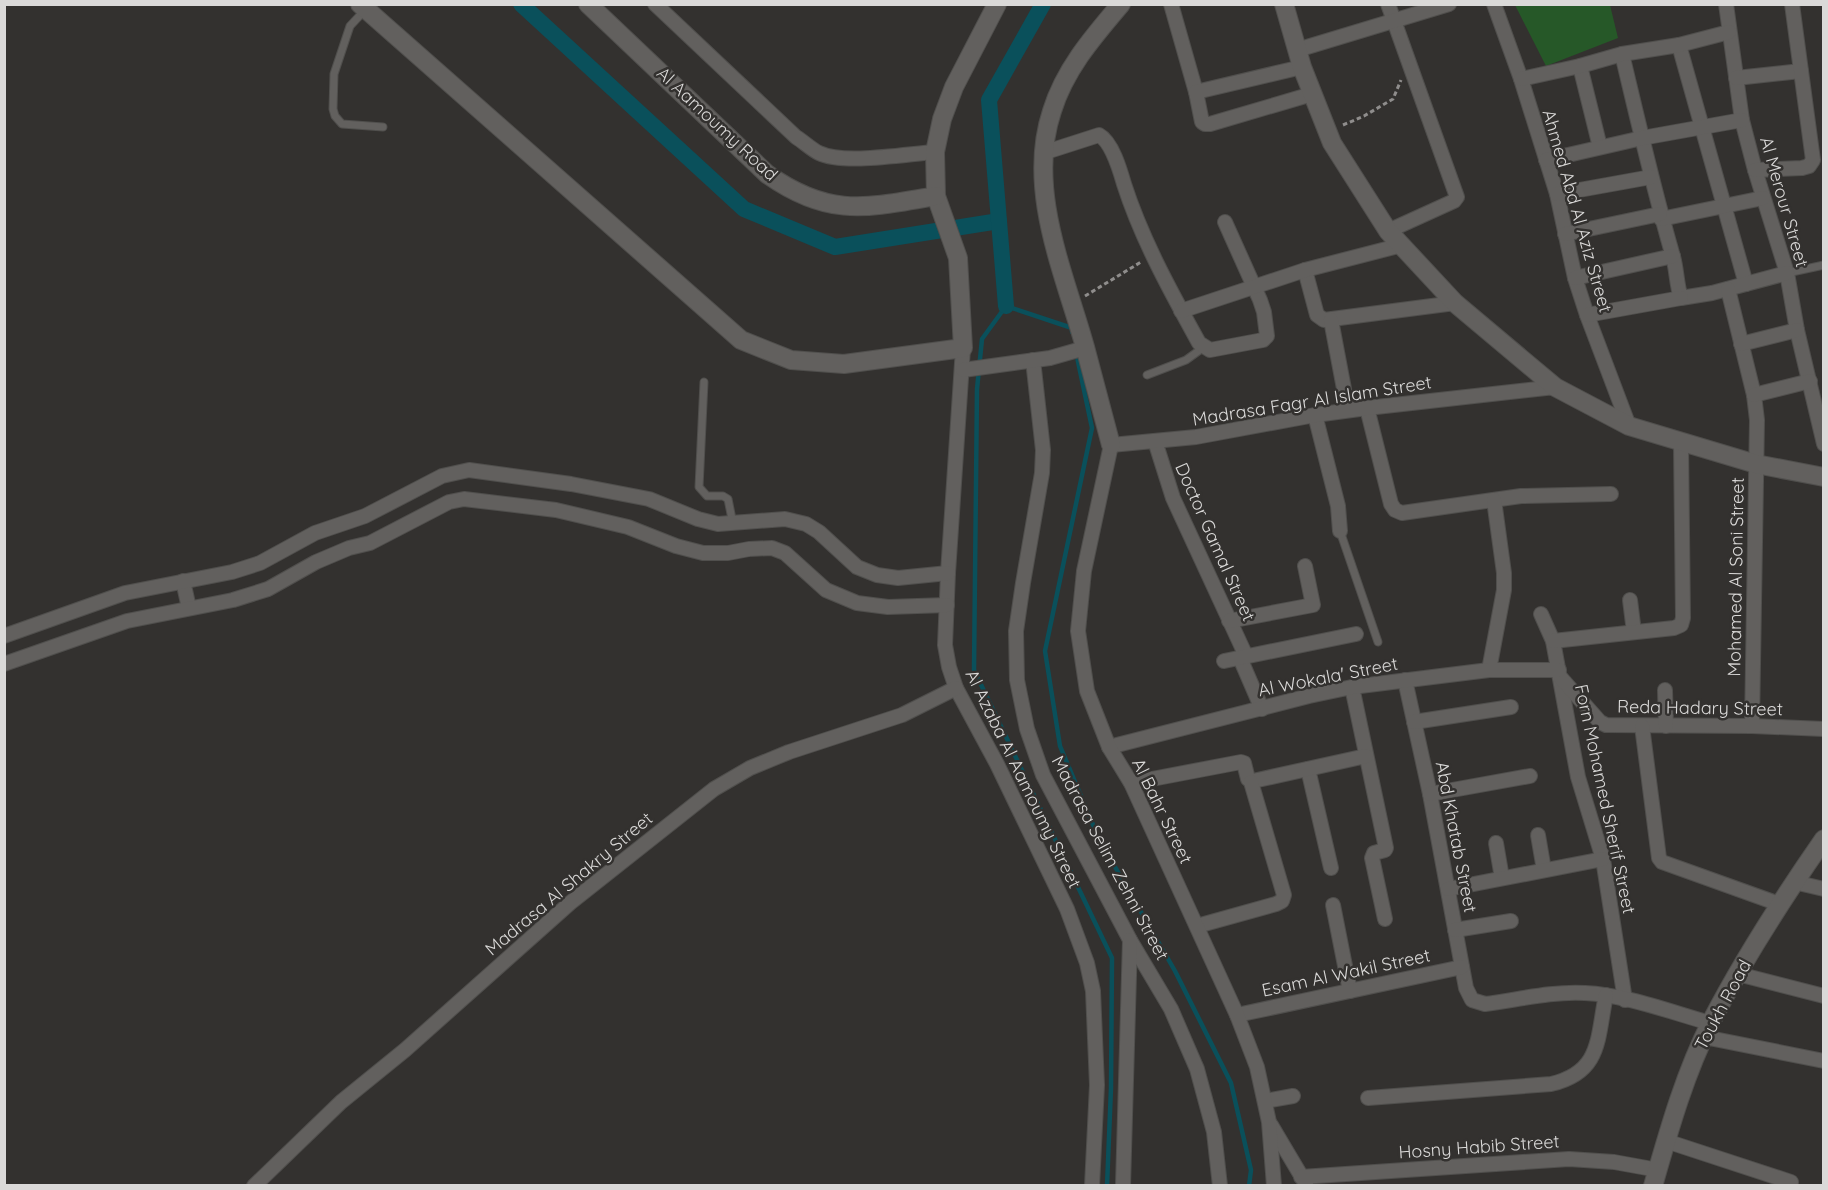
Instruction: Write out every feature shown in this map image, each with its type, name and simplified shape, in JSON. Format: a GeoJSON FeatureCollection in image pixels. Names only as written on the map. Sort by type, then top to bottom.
{"type":"FeatureCollection","features":[{"type":"Feature","properties":{"kind":"street","name":"Al Aamoumy Road"},"geometry":{"type":"LineString","coordinates":[[588,4],[767,174],[787,188],[811,199],[832,205],[857,207],[936,196]]}},
{"type":"Feature","properties":{"kind":"street"},"geometry":{"type":"LineString","coordinates":[[655,4],[796,136],[819,153],[834,158],[855,158],[935,152]]}},
{"type":"Feature","properties":{"kind":"street"},"geometry":{"type":"LineString","coordinates":[[363,7],[741,340],[790,360],[844,364],[963,348],[958,258],[936,196],[935,152],[942,119],[954,87],[997,4]]}},
{"type":"Feature","properties":{"kind":"street"},"geometry":{"type":"LineString","coordinates":[[1111,445],[1044,195],[1043,153],[1051,111],[1068,73],[1092,38],[1121,4]]}},
{"type":"Feature","properties":{"kind":"street"},"geometry":{"type":"LineString","coordinates":[[1172,4],[1202,122],[1206,124],[1312,94]]}},
{"type":"Feature","properties":{"kind":"street"},"geometry":{"type":"LineString","coordinates":[[1284,4],[1312,94],[1328,132],[1360,188],[1388,231],[1455,303],[1555,387],[1629,426],[1756,464],[1824,477]]}},
{"type":"Feature","properties":{"kind":"street"},"geometry":{"type":"LineString","coordinates":[[1388,4],[1457,197],[1454,201],[1388,231]]}},
{"type":"Feature","properties":{"kind":"street"},"geometry":{"type":"LineString","coordinates":[[1196,92],[1299,58],[1394,21],[1449,4]]}},
{"type":"Feature","properties":{"kind":"street","name":"Ahmed Abd Al Aziz Street"},"geometry":{"type":"LineString","coordinates":[[1494,4],[1521,79],[1557,194],[1575,278],[1629,426]]}},
{"type":"Feature","properties":{"kind":"street","name":"Al Merour Street"},"geometry":{"type":"LineString","coordinates":[[1726,4],[1742,120],[1786,273],[1824,444]]}},
{"type":"Feature","properties":{"kind":"street"},"geometry":{"type":"LineString","coordinates":[[1755,170],[1802,168],[1813,160],[1792,4]]}},
{"type":"Feature","properties":{"kind":"street"},"geometry":{"type":"LineString","coordinates":[[1521,79],[1622,54],[1679,45],[1729,32]]}},
{"type":"Feature","properties":{"kind":"street"},"geometry":{"type":"LineString","coordinates":[[1679,45],[1746,284]]}},
{"type":"Feature","properties":{"kind":"street"},"geometry":{"type":"LineString","coordinates":[[1622,54],[1661,217],[1673,256],[1676,284],[1681,298]]}},
{"type":"Feature","properties":{"kind":"street"},"geometry":{"type":"LineString","coordinates":[[1580,66],[1600,147]]}},
{"type":"Feature","properties":{"kind":"street"},"geometry":{"type":"LineString","coordinates":[[1736,78],[1801,70]]}},
{"type":"Feature","properties":{"kind":"street"},"geometry":{"type":"LineString","coordinates":[[1546,160],[1642,138],[1742,120]]}},
{"type":"Feature","properties":{"kind":"street"},"geometry":{"type":"LineString","coordinates":[[1043,153],[1099,135],[1104,138],[1116,159],[1152,255],[1181,311],[1199,343],[1216,350],[1266,339],[1267,326],[1254,287],[1225,222]]}},
{"type":"Feature","properties":{"kind":"street"},"geometry":{"type":"LineString","coordinates":[[1557,194],[1651,177]]}},
{"type":"Feature","properties":{"kind":"street"},"geometry":{"type":"LineString","coordinates":[[1565,234],[1763,198]]}},
{"type":"Feature","properties":{"kind":"street"},"geometry":{"type":"LineString","coordinates":[[1181,311],[1305,270],[1402,245]]}},
{"type":"Feature","properties":{"kind":"street"},"geometry":{"type":"LineString","coordinates":[[1575,278],[1673,256]]}},
{"type":"Feature","properties":{"kind":"street"},"geometry":{"type":"LineString","coordinates":[[1305,270],[1317,315],[1324,320],[1455,303]]}},
{"type":"Feature","properties":{"kind":"street"},"geometry":{"type":"LineString","coordinates":[[1587,315],[1728,289],[1786,273]]}},
{"type":"Feature","properties":{"kind":"street","name":"Mohamed Al Soni Street"},"geometry":{"type":"LineString","coordinates":[[1728,289],[1754,395],[1757,420],[1752,726]]}},
{"type":"Feature","properties":{"kind":"street"},"geometry":{"type":"LineString","coordinates":[[1331,320],[1348,410]]}},
{"type":"Feature","properties":{"kind":"street"},"geometry":{"type":"LineString","coordinates":[[1741,344],[1797,330]]}},
{"type":"Feature","properties":{"kind":"street","name":"Al Azaba Al Aamoumy Street"},"geometry":{"type":"LineString","coordinates":[[963,348],[965,369],[948,573],[945,645],[956,688],[997,764],[1067,909],[1086,963],[1093,991],[1096,1085],[1092,1185]]}},
{"type":"Feature","properties":{"kind":"street"},"geometry":{"type":"LineString","coordinates":[[965,369],[1050,358],[1085,348]]}},
{"type":"Feature","properties":{"kind":"street","name":"Madrasa Selim Zehni Street"},"geometry":{"type":"LineString","coordinates":[[1033,360],[1043,450],[1042,473],[1016,631],[1017,681],[1027,729],[1043,775],[1130,940],[1171,1009],[1197,1069],[1214,1132],[1220,1185]]}},
{"type":"Feature","properties":{"kind":"street"},"geometry":{"type":"LineString","coordinates":[[1754,395],[1810,381]]}},
{"type":"Feature","properties":{"kind":"street","name":"Madrasa Fagr Al Islam Street"},"geometry":{"type":"LineString","coordinates":[[1111,445],[1236,431],[1348,410],[1555,387]]}},
{"type":"Feature","properties":{"kind":"street"},"geometry":{"type":"LineString","coordinates":[[1367,408],[1390,504],[1402,513],[1532,495],[1611,494]]}},
{"type":"Feature","properties":{"kind":"street"},"geometry":{"type":"LineString","coordinates":[[1315,415],[1338,506],[1340,531]]}},
{"type":"Feature","properties":{"kind":"street","name":"Doctor Gamal Street"},"geometry":{"type":"LineString","coordinates":[[1155,441],[1173,498],[1229,621],[1262,709]]}},
{"type":"Feature","properties":{"kind":"street"},"geometry":{"type":"LineString","coordinates":[[1553,641],[1674,628],[1681,625],[1683,618],[1681,443]]}},
{"type":"Feature","properties":{"kind":"street","name":"Al Bahr Street"},"geometry":{"type":"LineString","coordinates":[[1111,445],[1084,571],[1078,631],[1086,691],[1109,747],[1131,783],[1197,926],[1237,1015],[1257,1067],[1269,1122],[1274,1185]]}},
{"type":"Feature","properties":{"kind":"street"},"geometry":{"type":"LineString","coordinates":[[4,636],[125,593],[184,584],[260,563],[336,525],[365,516],[442,476],[469,470],[571,483],[649,499],[698,519],[718,524],[785,519],[806,524],[819,532],[857,567],[877,575],[898,578],[948,573]]}},
{"type":"Feature","properties":{"kind":"street"},"geometry":{"type":"LineString","coordinates":[[4,664],[128,621],[188,605],[233,600],[268,589],[315,560],[370,543],[449,502],[465,499],[556,510],[628,527],[676,546],[703,553],[728,553],[771,548],[785,553],[826,590],[857,603],[888,607],[947,605]]}},
{"type":"Feature","properties":{"kind":"street"},"geometry":{"type":"LineString","coordinates":[[1489,670],[1504,590],[1504,573],[1494,500]]}},
{"type":"Feature","properties":{"kind":"street"},"geometry":{"type":"LineString","coordinates":[[304,542],[315,560]]}},
{"type":"Feature","properties":{"kind":"street"},"geometry":{"type":"LineString","coordinates":[[1229,621],[1313,605],[1305,566]]}},
{"type":"Feature","properties":{"kind":"street"},"geometry":{"type":"LineString","coordinates":[[184,584],[188,605]]}},
{"type":"Feature","properties":{"kind":"street"},"geometry":{"type":"LineString","coordinates":[[1630,600],[1634,632]]}},
{"type":"Feature","properties":{"kind":"street","name":"Forn Mohamed Sherif Street"},"geometry":{"type":"LineString","coordinates":[[1541,614],[1553,641],[1578,777],[1603,859],[1625,1000]]}},
{"type":"Feature","properties":{"kind":"street"},"geometry":{"type":"LineString","coordinates":[[1224,661],[1356,634]]}},
{"type":"Feature","properties":{"kind":"street","name":"Al Wokala' Street"},"geometry":{"type":"LineString","coordinates":[[1109,747],[1352,687],[1489,670],[1560,674]]}},
{"type":"Feature","properties":{"kind":"street","name":"Reda Hadary Street"},"geometry":{"type":"LineString","coordinates":[[1560,674],[1600,722],[1613,726],[1752,726],[1824,729]]}},
{"type":"Feature","properties":{"kind":"street","name":"Abd Khatab Street"},"geometry":{"type":"LineString","coordinates":[[1405,680],[1430,794],[1468,994],[1472,1000],[1485,1004],[1565,993],[1606,995]]}},
{"type":"Feature","properties":{"kind":"street"},"geometry":{"type":"LineString","coordinates":[[1352,687],[1386,848],[1374,853],[1372,858],[1385,919]]}},
{"type":"Feature","properties":{"kind":"street","name":"Madrasa Al Shakry Street"},"geometry":{"type":"LineString","coordinates":[[254,1185],[341,1102],[405,1050],[570,903],[714,789],[750,768],[789,752],[902,715],[956,688]]}},
{"type":"Feature","properties":{"kind":"street"},"geometry":{"type":"LineString","coordinates":[[1665,690],[1666,726]]}},
{"type":"Feature","properties":{"kind":"street"},"geometry":{"type":"LineString","coordinates":[[1414,722],[1511,707]]}},
{"type":"Feature","properties":{"kind":"street"},"geometry":{"type":"LineString","coordinates":[[1642,726],[1659,858],[1662,862],[1779,904]]}},
{"type":"Feature","properties":{"kind":"street"},"geometry":{"type":"LineString","coordinates":[[1251,782],[1366,756]]}},
{"type":"Feature","properties":{"kind":"street"},"geometry":{"type":"LineString","coordinates":[[1131,783],[1244,763],[1284,896],[1282,901],[1276,904],[1197,926]]}},
{"type":"Feature","properties":{"kind":"street"},"geometry":{"type":"LineString","coordinates":[[1308,769],[1331,868]]}},
{"type":"Feature","properties":{"kind":"street"},"geometry":{"type":"LineString","coordinates":[[1430,794],[1530,776]]}},
{"type":"Feature","properties":{"kind":"street"},"geometry":{"type":"LineString","coordinates":[[1538,835],[1545,870]]}},
{"type":"Feature","properties":{"kind":"street","name":"Toukh Road"},"geometry":{"type":"LineString","coordinates":[[1655,1178],[1684,1085],[1707,1030],[1779,904],[1824,839]]}},
{"type":"Feature","properties":{"kind":"street"},"geometry":{"type":"LineString","coordinates":[[1496,843],[1502,878]]}},
{"type":"Feature","properties":{"kind":"street"},"geometry":{"type":"LineString","coordinates":[[1448,889],[1603,859]]}},
{"type":"Feature","properties":{"kind":"street"},"geometry":{"type":"LineString","coordinates":[[1794,882],[1824,889]]}},
{"type":"Feature","properties":{"kind":"street"},"geometry":{"type":"LineString","coordinates":[[1333,905],[1350,991]]}},
{"type":"Feature","properties":{"kind":"street"},"geometry":{"type":"LineString","coordinates":[[1455,930],[1511,921]]}},
{"type":"Feature","properties":{"kind":"street"},"geometry":{"type":"LineString","coordinates":[[1123,1185],[1130,940]]}},
{"type":"Feature","properties":{"kind":"street","name":"Esam Al Wakil Street"},"geometry":{"type":"LineString","coordinates":[[1237,1015],[1462,967]]}},
{"type":"Feature","properties":{"kind":"street"},"geometry":{"type":"LineString","coordinates":[[1738,974],[1824,996]]}},
{"type":"Feature","properties":{"kind":"street"},"geometry":{"type":"LineString","coordinates":[[1368,1098],[1551,1084],[1569,1080],[1584,1070],[1594,1055],[1606,995],[1707,1030],[1824,1061]]}},
{"type":"Feature","properties":{"kind":"street"},"geometry":{"type":"LineString","coordinates":[[1265,1101],[1293,1096]]}},
{"type":"Feature","properties":{"kind":"street"},"geometry":{"type":"LineString","coordinates":[[1269,1122],[1304,1181]]}},
{"type":"Feature","properties":{"kind":"street"},"geometry":{"type":"LineString","coordinates":[[1666,1141],[1791,1182]]}},
{"type":"Feature","properties":{"kind":"street","name":"Hosny Habib Street"},"geometry":{"type":"LineString","coordinates":[[1304,1181],[1569,1159],[1614,1162],[1655,1178]]}},
{"type":"Feature","properties":{"kind":"lane"},"geometry":{"type":"LineString","coordinates":[[363,7],[350,26],[334,74],[333,109],[335,116],[342,124],[383,127]]}},
{"type":"Feature","properties":{"kind":"lane"},"geometry":{"type":"LineString","coordinates":[[1786,273],[1824,266]]}},
{"type":"Feature","properties":{"kind":"lane"},"geometry":{"type":"LineString","coordinates":[[1147,375],[1186,360],[1204,347]]}},
{"type":"Feature","properties":{"kind":"lane"},"geometry":{"type":"LineString","coordinates":[[704,382],[699,487],[707,496],[723,496],[728,499],[733,524]]}},
{"type":"Feature","properties":{"kind":"lane"},"geometry":{"type":"LineString","coordinates":[[1340,531],[1378,642]]}},
{"type":"Feature","properties":{"kind":"path"},"geometry":{"type":"LineString","coordinates":[[1328,132],[1364,116],[1393,99],[1408,62]]}},
{"type":"Feature","properties":{"kind":"path"},"geometry":{"type":"LineString","coordinates":[[1072,304],[1152,255]]}},
{"type":"Feature","properties":{"kind":"green space"},"geometry":{"type":"Polygon","coordinates":[[[1515,5],[1610,5],[1618,38],[1546,66],[1515,5]]]}},
{"type":"Feature","properties":{"kind":"waterway"},"geometry":{"type":"LineString","coordinates":[[521,4],[744,209],[835,247],[999,221]]}},
{"type":"Feature","properties":{"kind":"waterway"},"geometry":{"type":"LineString","coordinates":[[1006,306],[989,100],[1043,4]]}},
{"type":"Feature","properties":{"kind":"waterway"},"geometry":{"type":"LineString","coordinates":[[1072,332],[1072,328],[1006,306],[982,339],[977,389],[974,670],[1112,958],[1111,1088],[1107,1186]]}},
{"type":"Feature","properties":{"kind":"waterway"},"geometry":{"type":"LineString","coordinates":[[1076,352],[1092,428],[1045,651],[1060,746],[1099,839],[1175,971],[1231,1083],[1251,1170],[1249,1186]]}}]}
